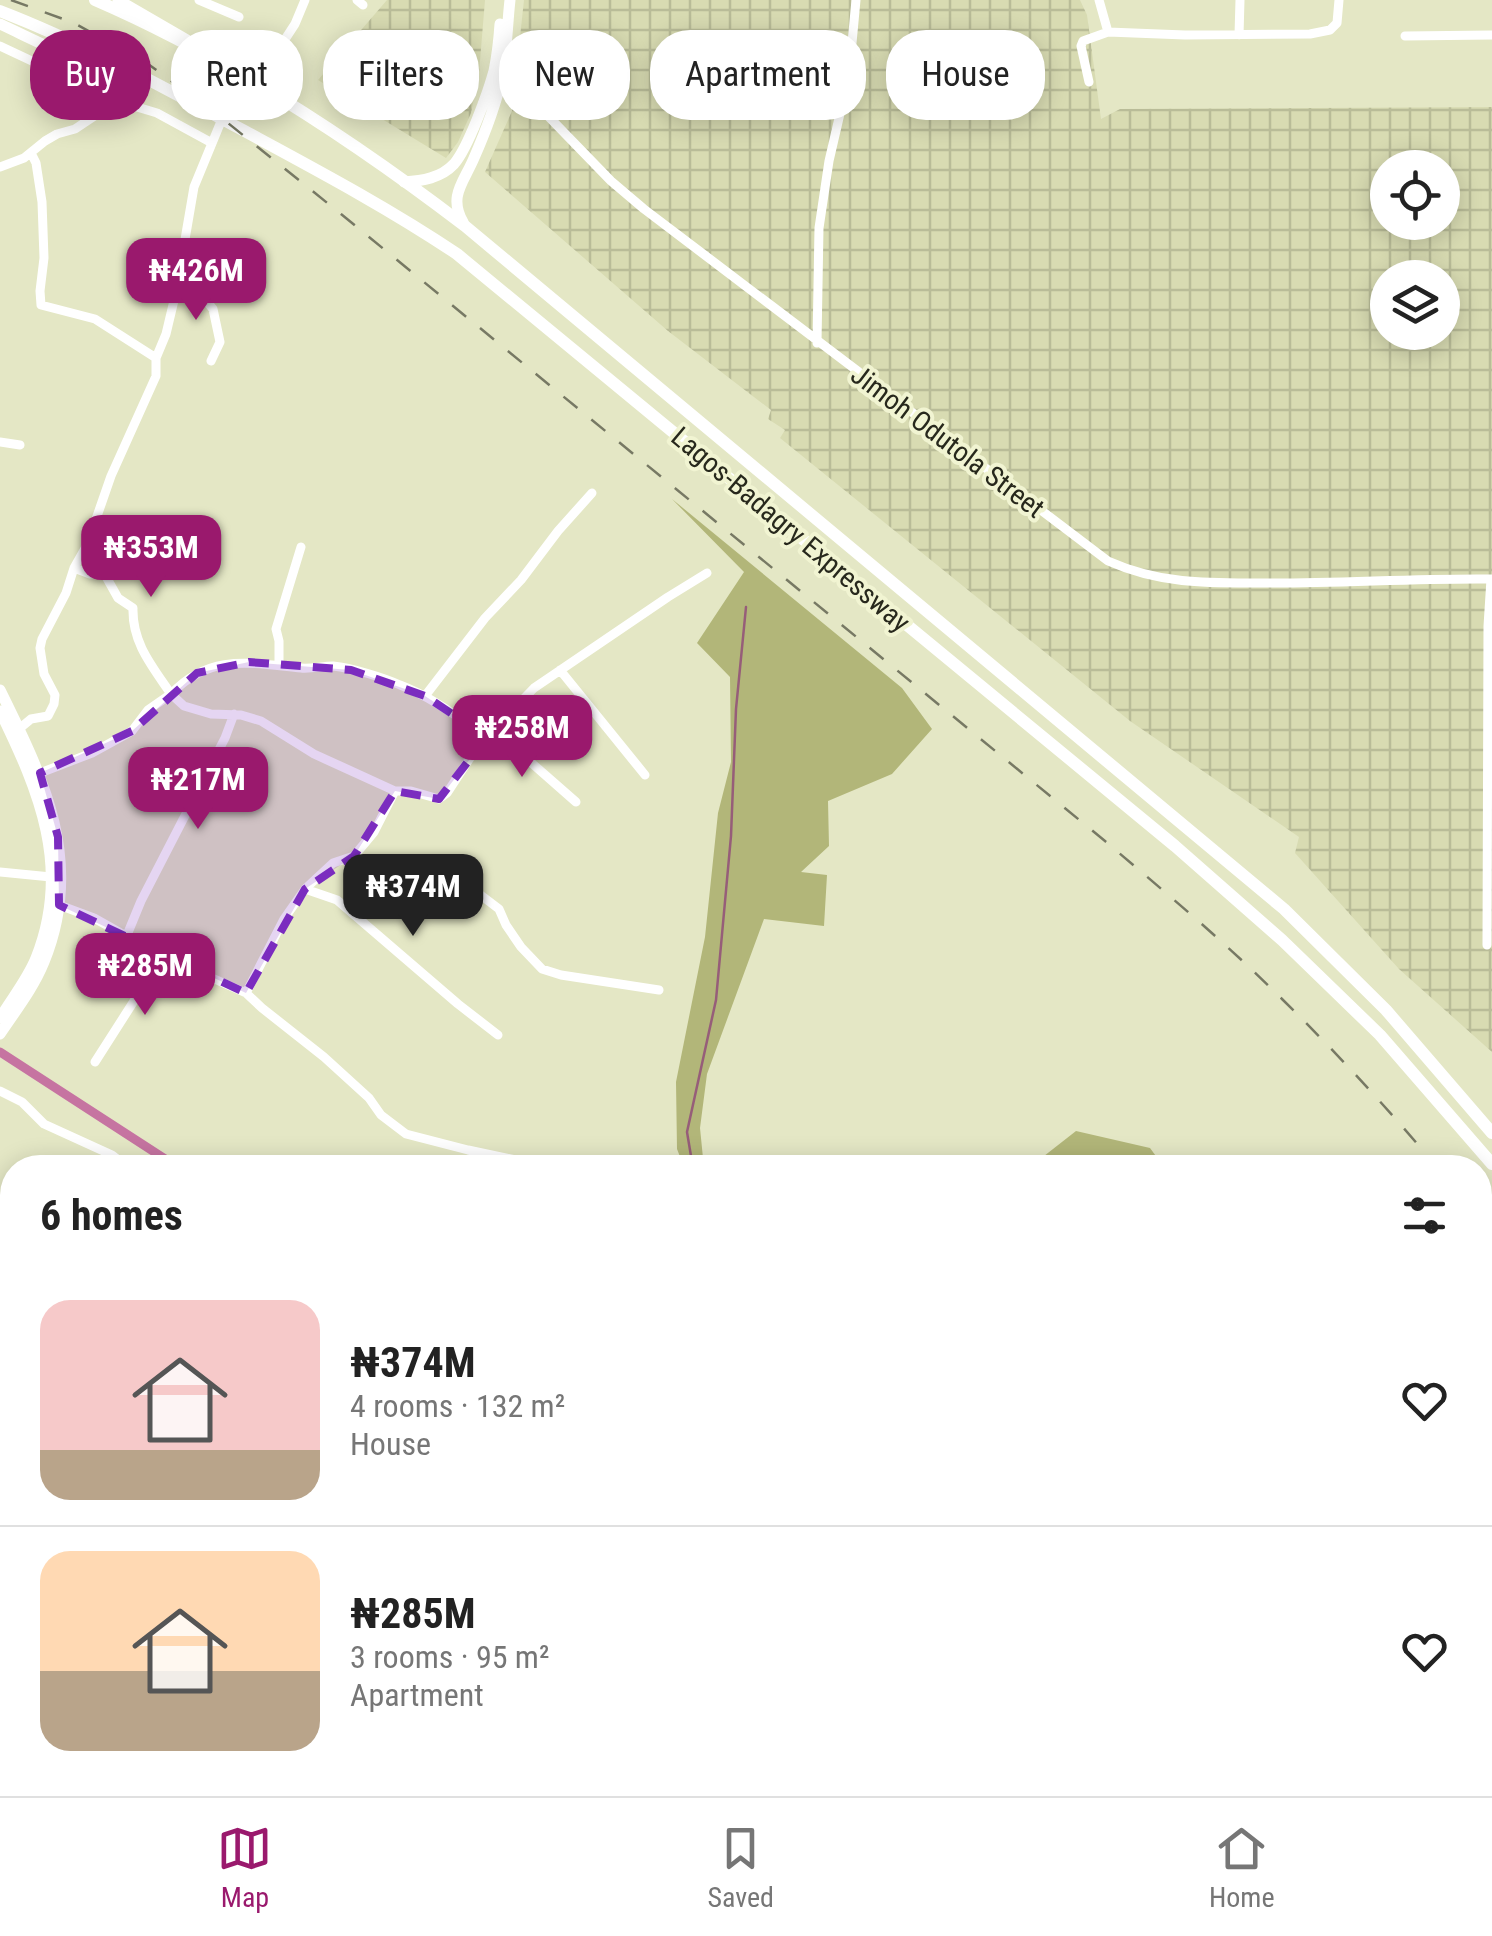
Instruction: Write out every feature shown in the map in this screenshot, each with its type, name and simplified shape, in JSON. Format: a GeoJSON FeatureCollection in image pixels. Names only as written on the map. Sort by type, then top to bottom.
{"type":"FeatureCollection","features":[{"type":"Feature","properties":{"kind":"highway","name":"Lagos-Badagry Expressway"},"geometry":{"type":"LineString","coordinates":[[95,0],[171,37]]}},
{"type":"Feature","properties":{"kind":"highway"},"geometry":{"type":"LineString","coordinates":[[0,11],[48,30]]}},
{"type":"Feature","properties":{"kind":"highway","name":"Lagos-Badagry Expressway"},"geometry":{"type":"LineString","coordinates":[[303,115],[465,226],[1284,909],[1386,1010],[1492,1133]]}},
{"type":"Feature","properties":{"kind":"highway","name":"Lagos-Badagry Expressway"},"geometry":{"type":"LineString","coordinates":[[224,120],[383,206],[457,254],[504,292],[1175,846],[1282,940],[1380,1036],[1484,1155]]}},
{"type":"Feature","properties":{"kind":"main road","name":"Lagos-Badagry Expressway"},"geometry":{"type":"LineString","coordinates":[[118,0],[172,30]]}},
{"type":"Feature","properties":{"kind":"main road"},"geometry":{"type":"LineString","coordinates":[[465,226],[456,208],[456,196],[478,149],[498,73],[506,0]]}},
{"type":"Feature","properties":{"kind":"main road","name":"Lagos-Badagry Expressway"},"geometry":{"type":"LineString","coordinates":[[0,24],[30,38]]}},
{"type":"Feature","properties":{"kind":"main road"},"geometry":{"type":"LineString","coordinates":[[404,182],[436,176],[454,164],[498,73]]}},
{"type":"Feature","properties":{"kind":"main road"},"geometry":{"type":"LineString","coordinates":[[0,690],[45,819],[51,877],[50,904],[37,956],[5,1009],[0,1034]]}},
{"type":"Feature","properties":{"kind":"main road"},"geometry":{"type":"LineString","coordinates":[[0,710],[40,773],[58,837],[59,905],[45,959],[23,1002],[5,1009]]}},
{"type":"Feature","properties":{"kind":"street"},"geometry":{"type":"LineString","coordinates":[[198,0],[238,17]]}},
{"type":"Feature","properties":{"kind":"street"},"geometry":{"type":"LineString","coordinates":[[217,10],[227,0]]}},
{"type":"Feature","properties":{"kind":"street"},"geometry":{"type":"LineString","coordinates":[[291,30],[306,0]]}},
{"type":"Feature","properties":{"kind":"street"},"geometry":{"type":"LineString","coordinates":[[817,342],[819,228],[848,75],[856,0]]}},
{"type":"Feature","properties":{"kind":"street"},"geometry":{"type":"LineString","coordinates":[[1098,0],[1108,32]]}},
{"type":"Feature","properties":{"kind":"street"},"geometry":{"type":"LineString","coordinates":[[1239,35],[1240,0]]}},
{"type":"Feature","properties":{"kind":"street"},"geometry":{"type":"LineString","coordinates":[[1089,82],[1083,41],[1108,32],[1310,34],[1330,30],[1338,23],[1339,0]]}},
{"type":"Feature","properties":{"kind":"street"},"geometry":{"type":"LineString","coordinates":[[1405,36],[1492,35]]}},
{"type":"Feature","properties":{"kind":"street"},"geometry":{"type":"LineString","coordinates":[[0,46],[30,60]]}},
{"type":"Feature","properties":{"kind":"street","name":"Jimoh Odutola Street"},"geometry":{"type":"LineString","coordinates":[[498,73],[517,84],[611,181],[817,342],[1108,560],[1148,576],[1192,583],[1491,579]]}},
{"type":"Feature","properties":{"kind":"street"},"geometry":{"type":"LineString","coordinates":[[151,111],[212,143]]}},
{"type":"Feature","properties":{"kind":"street"},"geometry":{"type":"LineString","coordinates":[[0,167],[89,120]]}},
{"type":"Feature","properties":{"kind":"street"},"geometry":{"type":"LineString","coordinates":[[16,732],[32,719],[48,716],[54,704],[55,695],[44,674],[40,648],[156,376],[156,358],[176,292],[194,187],[222,120]]}},
{"type":"Feature","properties":{"kind":"street"},"geometry":{"type":"LineString","coordinates":[[32,153],[42,202],[41,305],[95,319],[156,358]]}},
{"type":"Feature","properties":{"kind":"street"},"geometry":{"type":"LineString","coordinates":[[176,292],[208,303],[213,309],[220,342],[211,360]]}},
{"type":"Feature","properties":{"kind":"street"},"geometry":{"type":"LineString","coordinates":[[0,442],[20,445]]}},
{"type":"Feature","properties":{"kind":"street"},"geometry":{"type":"LineString","coordinates":[[425,696],[485,618],[522,580],[592,493]]}},
{"type":"Feature","properties":{"kind":"street"},"geometry":{"type":"LineString","coordinates":[[279,665],[276,629],[300,547]]}},
{"type":"Feature","properties":{"kind":"street"},"geometry":{"type":"LineString","coordinates":[[74,568],[90,574],[104,573],[118,598],[133,608],[133,626],[141,646],[170,694],[184,706],[261,721],[314,754],[395,791],[439,798],[447,794],[490,733],[534,688],[707,573]]}},
{"type":"Feature","properties":{"kind":"street"},"geometry":{"type":"LineString","coordinates":[[1487,944],[1491,579]]}},
{"type":"Feature","properties":{"kind":"street"},"geometry":{"type":"LineString","coordinates":[[40,773],[92,753],[132,731],[148,710],[186,678],[210,668],[249,662],[308,668],[333,666],[397,683],[425,696],[490,733],[576,802]]}},
{"type":"Feature","properties":{"kind":"street"},"geometry":{"type":"LineString","coordinates":[[560,670],[644,775]]}},
{"type":"Feature","properties":{"kind":"street"},"geometry":{"type":"LineString","coordinates":[[127,936],[234,714]]}},
{"type":"Feature","properties":{"kind":"street"},"geometry":{"type":"LineString","coordinates":[[246,993],[304,889],[333,864],[354,856],[374,832],[395,791]]}},
{"type":"Feature","properties":{"kind":"street"},"geometry":{"type":"LineString","coordinates":[[354,856],[376,875],[408,892],[424,890],[451,874],[457,877],[499,909],[521,946],[542,969],[659,990]]}},
{"type":"Feature","properties":{"kind":"street"},"geometry":{"type":"LineString","coordinates":[[0,872],[51,877]]}},
{"type":"Feature","properties":{"kind":"street"},"geometry":{"type":"LineString","coordinates":[[304,889],[337,900],[498,1034]]}},
{"type":"Feature","properties":{"kind":"street"},"geometry":{"type":"LineString","coordinates":[[59,905],[94,918],[158,954],[246,993],[324,1057],[406,1134],[492,1155]]}},
{"type":"Feature","properties":{"kind":"street"},"geometry":{"type":"LineString","coordinates":[[96,1062],[141,990],[158,954]]}},
{"type":"Feature","properties":{"kind":"street"},"geometry":{"type":"LineString","coordinates":[[0,1091],[22,1102],[44,1124],[112,1155]]}},
{"type":"Feature","properties":{"kind":"highlighted area"},"geometry":{"type":"Polygon","coordinates":[[[249,662],[351,670],[425,696],[487,737],[439,799],[395,791],[354,856],[305,889],[246,993],[59,905],[58,837],[40,773],[132,731],[197,673],[249,662]]]}},
{"type":"Feature","properties":{"kind":"shaded area"},"geometry":{"type":"Polygon","coordinates":[[[387,0],[485,0],[479,73],[479,30],[361,30],[387,0]]]}},
{"type":"Feature","properties":{"kind":"shaded area"},"geometry":{"type":"Polygon","coordinates":[[[524,0],[1080,0],[1087,15],[1101,119],[1120,109],[1492,107],[1492,1052],[1399,969],[1295,853],[1299,837],[1130,721],[780,438],[785,430],[768,419],[771,410],[668,331],[485,172],[508,120],[630,120],[630,30],[521,30],[524,0]]]}},
{"type":"Feature","properties":{"kind":"shaded area"},"geometry":{"type":"Polygon","coordinates":[[[384,120],[468,120],[446,158],[384,120]]]}},
{"type":"Feature","properties":{"kind":"shaded area"},"geometry":{"type":"Polygon","coordinates":[[[672,499],[902,688],[932,729],[892,774],[828,801],[829,846],[801,872],[827,875],[824,926],[764,919],[707,1074],[700,1128],[703,1155],[679,1155],[676,1082],[705,937],[718,813],[731,762],[730,677],[697,643],[744,572],[672,499]]]}},
{"type":"Feature","properties":{"kind":"shaded area"},"geometry":{"type":"Polygon","coordinates":[[[1076,1131],[1150,1148],[1155,1155],[1045,1155],[1076,1131]]]}},
{"type":"Feature","properties":{"kind":"waterway"},"geometry":{"type":"LineString","coordinates":[[691,1155],[687,1132],[716,1000],[746,607]]}},
{"type":"Feature","properties":{"kind":"waterway"},"geometry":{"type":"LineString","coordinates":[[0,1052],[159,1155]]}},
{"type":"Feature","properties":{"kind":"railway"},"geometry":{"type":"LineString","coordinates":[[11,0],[74,23],[148,64],[341,214],[1173,899],[1302,1019],[1427,1155]]}}]}
